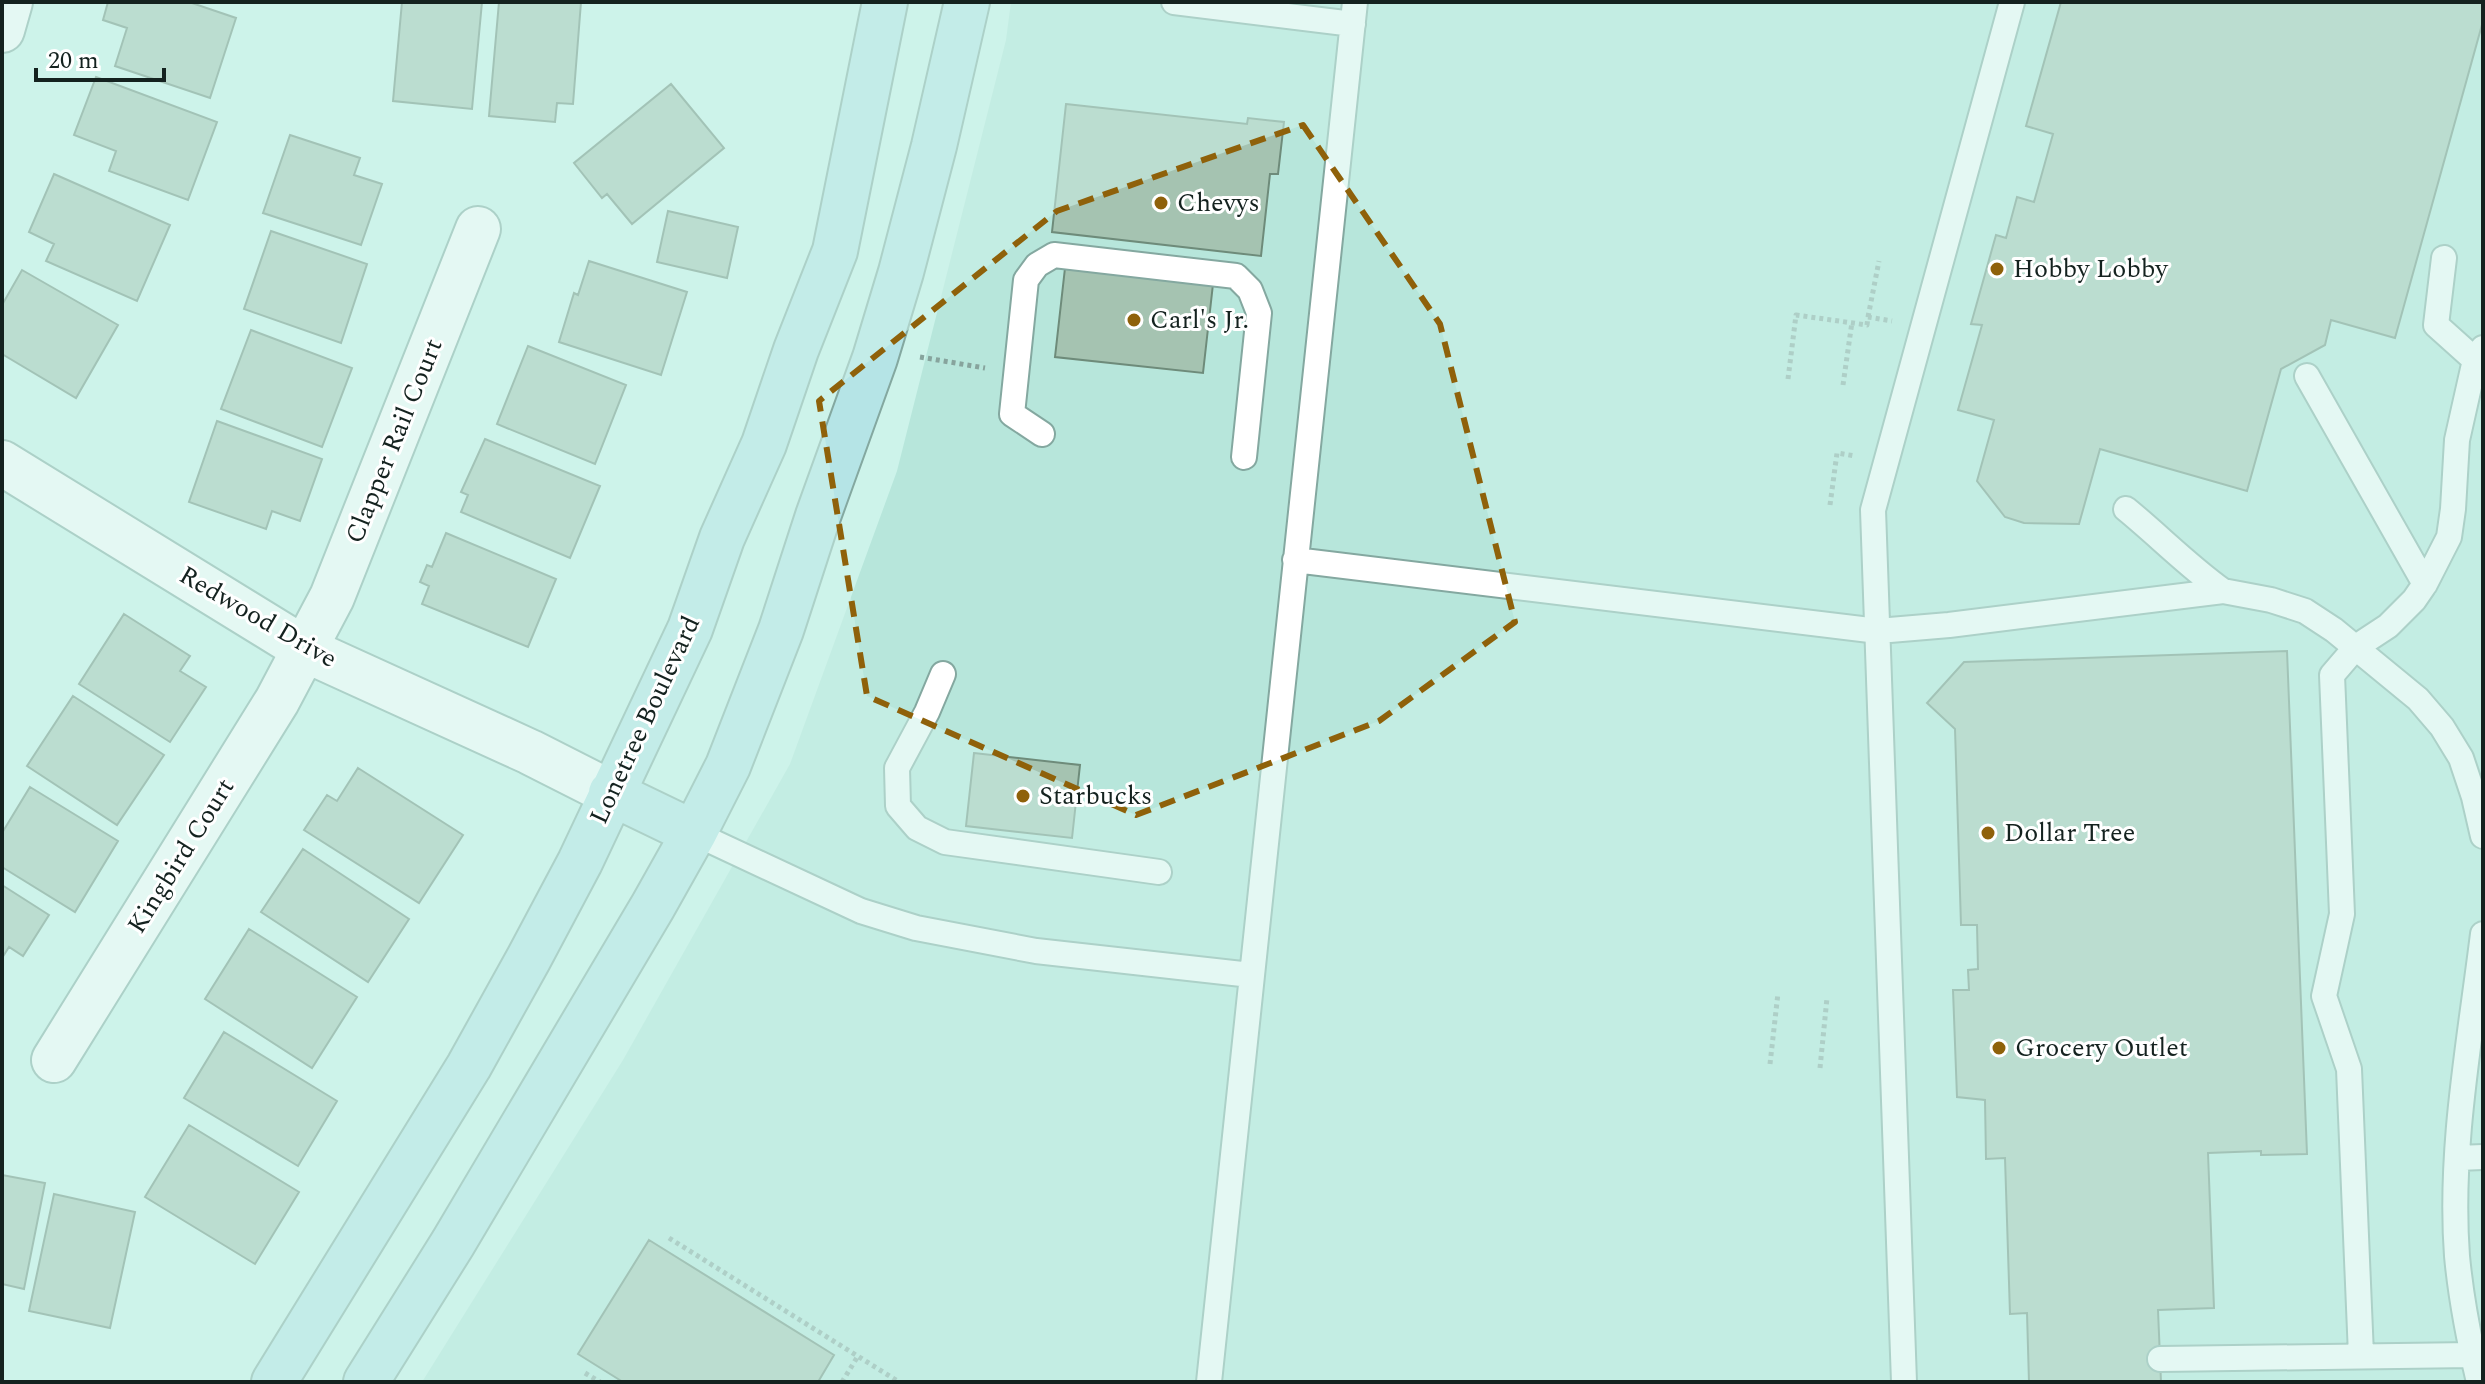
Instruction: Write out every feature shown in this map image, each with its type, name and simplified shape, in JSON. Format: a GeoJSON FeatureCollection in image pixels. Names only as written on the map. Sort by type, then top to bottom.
{"type":"FeatureCollection","features":[{"type":"Feature","properties":{"kind":"main road","name":"Lonetree Boulevard"},"geometry":{"type":"LineString","coordinates":[[274,1382],[469,1066],[567,889],[690,629],[722,538],[764,444],[796,350],[835,251],[885,2]]}},
{"type":"Feature","properties":{"kind":"main road"},"geometry":{"type":"LineString","coordinates":[[366,1382],[453,1243],[694,833],[728,766],[781,630],[875,358],[931,160],[967,2]]}},
{"type":"Feature","properties":{"kind":"main road"},"geometry":{"type":"LineString","coordinates":[[611,793],[694,833]]}},
{"type":"Feature","properties":{"kind":"street"},"geometry":{"type":"LineString","coordinates":[[2,30],[10,2]]}},
{"type":"Feature","properties":{"kind":"street","name":"Clapper Rail Court"},"geometry":{"type":"LineString","coordinates":[[306,650],[332,597],[478,229]]}},
{"type":"Feature","properties":{"kind":"street","name":"Redwood Drive"},"geometry":{"type":"LineString","coordinates":[[2,463],[306,650],[530,752],[611,793]]}},
{"type":"Feature","properties":{"kind":"street","name":"Kingbird Court"},"geometry":{"type":"LineString","coordinates":[[54,1060],[269,715],[306,650]]}},
{"type":"Feature","properties":{"kind":"lane"},"geometry":{"type":"LineString","coordinates":[[1174,2],[1354,13],[1209,1382]]}},
{"type":"Feature","properties":{"kind":"lane"},"geometry":{"type":"LineString","coordinates":[[1904,1382],[1873,510],[2012,2]]}},
{"type":"Feature","properties":{"kind":"lane"},"geometry":{"type":"LineString","coordinates":[[1042,434],[1012,414],[1026,280],[1037,265],[1054,255],[1236,276],[1250,290],[1259,313],[1244,457]]}},
{"type":"Feature","properties":{"kind":"lane"},"geometry":{"type":"LineString","coordinates":[[2361,1355],[2349,1069],[2324,996],[2342,914],[2332,675],[2356,647],[2388,626],[2425,584],[2449,537],[2457,440],[2479,354],[2436,325],[2444,258]]}},
{"type":"Feature","properties":{"kind":"lane"},"geometry":{"type":"LineString","coordinates":[[2307,376],[2425,584]]}},
{"type":"Feature","properties":{"kind":"lane"},"geometry":{"type":"LineString","coordinates":[[2126,509],[2162,538],[2191,568],[2223,591]]}},
{"type":"Feature","properties":{"kind":"lane"},"geometry":{"type":"LineString","coordinates":[[1295,560],[1878,631],[2223,591],[2271,600],[2305,611],[2356,647],[2418,699],[2442,727],[2461,758],[2483,836]]}},
{"type":"Feature","properties":{"kind":"lane"},"geometry":{"type":"LineString","coordinates":[[943,674],[897,768],[898,806],[917,828],[945,842],[1159,872]]}},
{"type":"Feature","properties":{"kind":"lane"},"geometry":{"type":"LineString","coordinates":[[694,833],[861,911],[916,928],[1036,951],[1251,975]]}},
{"type":"Feature","properties":{"kind":"lane"},"geometry":{"type":"LineString","coordinates":[[2479,1382],[2462,1301],[2457,1252],[2458,1158],[2483,934]]}},
{"type":"Feature","properties":{"kind":"lane"},"geometry":{"type":"LineString","coordinates":[[2458,1158],[2483,1157]]}},
{"type":"Feature","properties":{"kind":"lane"},"geometry":{"type":"LineString","coordinates":[[2160,1359],[2472,1355]]}},
{"type":"Feature","properties":{"kind":"path"},"geometry":{"type":"LineString","coordinates":[[1788,379],[1796,315],[1867,325],[1879,261]]}},
{"type":"Feature","properties":{"kind":"path"},"geometry":{"type":"LineString","coordinates":[[1868,317],[1892,321]]}},
{"type":"Feature","properties":{"kind":"path"},"geometry":{"type":"LineString","coordinates":[[1843,385],[1852,322]]}},
{"type":"Feature","properties":{"kind":"path"},"geometry":{"type":"LineString","coordinates":[[919,357],[993,369]]}},
{"type":"Feature","properties":{"kind":"path"},"geometry":{"type":"LineString","coordinates":[[1830,505],[1837,453],[1859,456]]}},
{"type":"Feature","properties":{"kind":"path"},"geometry":{"type":"LineString","coordinates":[[1770,1064],[1778,993]]}},
{"type":"Feature","properties":{"kind":"path"},"geometry":{"type":"LineString","coordinates":[[1820,1068],[1827,998]]}},
{"type":"Feature","properties":{"kind":"path"},"geometry":{"type":"LineString","coordinates":[[669,1238],[897,1382]]}},
{"type":"Feature","properties":{"kind":"path"},"geometry":{"type":"LineString","coordinates":[[842,1382],[858,1356]]}},
{"type":"Feature","properties":{"kind":"path"},"geometry":{"type":"LineString","coordinates":[[585,1373],[600,1382]]}},
{"type":"Feature","properties":{"kind":"highlighted area"},"geometry":{"type":"Polygon","coordinates":[[[1303,125],[1440,324],[1515,622],[1379,721],[1136,815],[867,696],[819,401],[1057,211],[1303,125]]]}},
{"type":"Feature","properties":{"kind":"shaded area"},"geometry":{"type":"Polygon","coordinates":[[[1011,2],[2483,2],[2483,1382],[422,1382],[623,1060],[790,764],[897,471],[1006,40],[1011,2]]]}},
{"type":"Feature","properties":{"kind":"building"},"geometry":{"type":"Polygon","coordinates":[[[108,2],[189,2],[236,18],[210,98],[115,66],[127,28],[103,20],[108,2]]]}},
{"type":"Feature","properties":{"kind":"building"},"geometry":{"type":"Polygon","coordinates":[[[402,2],[482,2],[472,109],[393,101],[402,2]]]}},
{"type":"Feature","properties":{"kind":"building"},"geometry":{"type":"Polygon","coordinates":[[[499,2],[581,2],[573,104],[557,103],[555,122],[489,116],[499,2]]]}},
{"type":"Feature","properties":{"kind":"building"},"geometry":{"type":"Polygon","coordinates":[[[2061,2],[2483,2],[2483,21],[2395,338],[2331,320],[2325,345],[2281,369],[2247,491],[2100,449],[2079,524],[2024,523],[2005,517],[1977,481],[1994,420],[1958,410],[1982,325],[1971,324],[1996,235],[2006,238],[2017,197],[2034,202],[2053,134],[2026,126],[2061,2]]]}},
{"type":"Feature","properties":{"kind":"building"},"geometry":{"type":"Polygon","coordinates":[[[96,77],[217,122],[188,200],[109,171],[116,151],[74,135],[96,77]]]}},
{"type":"Feature","properties":{"kind":"building"},"geometry":{"type":"Polygon","coordinates":[[[671,84],[724,148],[632,224],[607,194],[602,198],[574,163],[671,84]]]}},
{"type":"Feature","properties":{"kind":"building","name":"Chevys"},"geometry":{"type":"Polygon","coordinates":[[[1066,104],[1247,124],[1248,118],[1284,122],[1278,174],[1270,174],[1261,256],[1052,232],[1066,104]]]}},
{"type":"Feature","properties":{"kind":"building"},"geometry":{"type":"Polygon","coordinates":[[[290,135],[360,158],[354,175],[382,184],[361,245],[263,213],[290,135]]]}},
{"type":"Feature","properties":{"kind":"building"},"geometry":{"type":"Polygon","coordinates":[[[54,174],[170,225],[137,301],[46,261],[54,244],[29,232],[54,174]]]}},
{"type":"Feature","properties":{"kind":"building"},"geometry":{"type":"Polygon","coordinates":[[[668,211],[738,227],[727,278],[657,262],[668,211]]]}},
{"type":"Feature","properties":{"kind":"building"},"geometry":{"type":"Polygon","coordinates":[[[271,231],[367,264],[341,343],[244,309],[271,231]]]}},
{"type":"Feature","properties":{"kind":"building"},"geometry":{"type":"Polygon","coordinates":[[[589,261],[687,292],[661,375],[559,342],[574,293],[578,295],[589,261]]]}},
{"type":"Feature","properties":{"kind":"building","name":"Carl's Jr."},"geometry":{"type":"Polygon","coordinates":[[[1065,268],[1213,284],[1203,373],[1055,357],[1065,268]]]}},
{"type":"Feature","properties":{"kind":"building"},"geometry":{"type":"Polygon","coordinates":[[[22,270],[118,325],[76,398],[2,354],[2,305],[22,270]]]}},
{"type":"Feature","properties":{"kind":"building"},"geometry":{"type":"Polygon","coordinates":[[[251,330],[352,368],[322,447],[221,409],[251,330]]]}},
{"type":"Feature","properties":{"kind":"building"},"geometry":{"type":"Polygon","coordinates":[[[528,346],[626,385],[595,464],[497,424],[528,346]]]}},
{"type":"Feature","properties":{"kind":"building"},"geometry":{"type":"Polygon","coordinates":[[[217,421],[322,459],[300,521],[272,511],[266,529],[189,502],[217,421]]]}},
{"type":"Feature","properties":{"kind":"building"},"geometry":{"type":"Polygon","coordinates":[[[485,439],[600,486],[570,558],[461,512],[468,495],[461,492],[485,439]]]}},
{"type":"Feature","properties":{"kind":"building"},"geometry":{"type":"Polygon","coordinates":[[[446,533],[556,579],[528,647],[422,604],[429,586],[420,582],[427,565],[432,567],[446,533]]]}},
{"type":"Feature","properties":{"kind":"building"},"geometry":{"type":"Polygon","coordinates":[[[124,614],[190,656],[180,671],[206,687],[170,742],[79,684],[124,614]]]}},
{"type":"Feature","properties":{"kind":"building"},"geometry":{"type":"Polygon","coordinates":[[[2287,651],[2307,1154],[2261,1155],[2261,1151],[2208,1153],[2214,1308],[2158,1310],[2161,1382],[2029,1382],[2027,1313],[2010,1314],[2005,1158],[1986,1159],[1985,1100],[1957,1097],[1953,990],[1969,990],[1968,970],[1978,969],[1977,925],[1961,925],[1955,729],[1927,703],[1964,662],[2287,651]]]}},
{"type":"Feature","properties":{"kind":"building"},"geometry":{"type":"Polygon","coordinates":[[[73,696],[164,755],[117,825],[27,766],[73,696]]]}},
{"type":"Feature","properties":{"kind":"building","name":"Starbucks"},"geometry":{"type":"Polygon","coordinates":[[[974,753],[1080,765],[1072,838],[966,826],[974,753]]]}},
{"type":"Feature","properties":{"kind":"building"},"geometry":{"type":"Polygon","coordinates":[[[358,768],[463,835],[419,903],[304,830],[327,795],[337,801],[358,768]]]}},
{"type":"Feature","properties":{"kind":"building"},"geometry":{"type":"Polygon","coordinates":[[[30,787],[118,841],[75,912],[2,867],[2,833],[30,787]]]}},
{"type":"Feature","properties":{"kind":"building"},"geometry":{"type":"Polygon","coordinates":[[[303,849],[409,919],[368,982],[261,912],[303,849]]]}},
{"type":"Feature","properties":{"kind":"building"},"geometry":{"type":"Polygon","coordinates":[[[2,885],[49,915],[23,956],[9,947],[2,958],[2,885]]]}},
{"type":"Feature","properties":{"kind":"building"},"geometry":{"type":"Polygon","coordinates":[[[249,929],[357,997],[312,1068],[205,999],[249,929]]]}},
{"type":"Feature","properties":{"kind":"building"},"geometry":{"type":"Polygon","coordinates":[[[224,1032],[337,1101],[298,1166],[184,1098],[224,1032]]]}},
{"type":"Feature","properties":{"kind":"building"},"geometry":{"type":"Polygon","coordinates":[[[189,1125],[299,1192],[255,1264],[145,1197],[189,1125]]]}},
{"type":"Feature","properties":{"kind":"building"},"geometry":{"type":"Polygon","coordinates":[[[2,1175],[45,1183],[24,1289],[2,1284],[2,1175]]]}},
{"type":"Feature","properties":{"kind":"building"},"geometry":{"type":"Polygon","coordinates":[[[54,1194],[135,1212],[110,1328],[29,1311],[54,1194]]]}},
{"type":"Feature","properties":{"kind":"building"},"geometry":{"type":"Polygon","coordinates":[[[649,1240],[834,1355],[818,1382],[623,1382],[578,1354],[649,1240]]]}},
{"type":"Feature","properties":{"kind":"place","name":"Chevys"},"geometry":{"type":"Point","coordinates":[1161,203]}},
{"type":"Feature","properties":{"kind":"place","name":"Hobby Lobby"},"geometry":{"type":"Point","coordinates":[1997,269]}},
{"type":"Feature","properties":{"kind":"place","name":"Carl's Jr."},"geometry":{"type":"Point","coordinates":[1134,320]}},
{"type":"Feature","properties":{"kind":"place","name":"Starbucks"},"geometry":{"type":"Point","coordinates":[1023,796]}},
{"type":"Feature","properties":{"kind":"place","name":"Dollar Tree"},"geometry":{"type":"Point","coordinates":[1988,833]}},
{"type":"Feature","properties":{"kind":"place","name":"Grocery Outlet"},"geometry":{"type":"Point","coordinates":[1999,1048]}}]}
